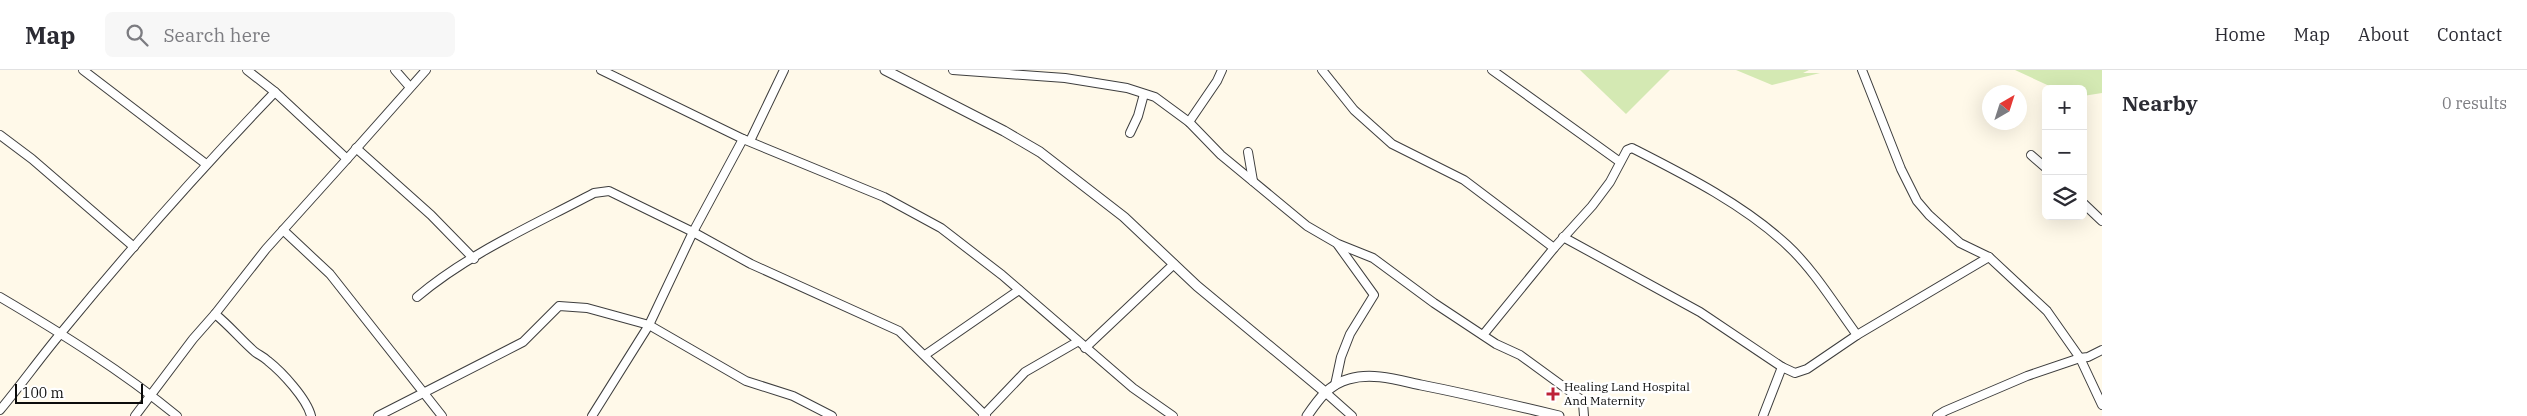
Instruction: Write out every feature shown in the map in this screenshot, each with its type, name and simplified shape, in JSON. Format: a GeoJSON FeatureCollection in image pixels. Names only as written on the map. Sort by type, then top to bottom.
{"type":"FeatureCollection","features":[{"type":"Feature","properties":{"kind":"street"},"geometry":{"type":"LineString","coordinates":[[83,70],[206,164]]}},
{"type":"Feature","properties":{"kind":"street"},"geometry":{"type":"LineString","coordinates":[[247,70],[275,92],[347,159]]}},
{"type":"Feature","properties":{"kind":"street"},"geometry":{"type":"LineString","coordinates":[[395,70],[410,86]]}},
{"type":"Feature","properties":{"kind":"street"},"geometry":{"type":"LineString","coordinates":[[135,416],[152,396],[193,339],[283,230],[426,70]]}},
{"type":"Feature","properties":{"kind":"street"},"geometry":{"type":"LineString","coordinates":[[601,70],[747,140],[909,209],[941,228],[1019,290],[1077,342],[1133,388],[1173,416]]}},
{"type":"Feature","properties":{"kind":"street"},"geometry":{"type":"LineString","coordinates":[[592,416],[649,325],[693,232],[747,140],[784,70]]}},
{"type":"Feature","properties":{"kind":"street"},"geometry":{"type":"LineString","coordinates":[[888,70],[1040,152],[1124,217],[1174,264],[1352,416]]}},
{"type":"Feature","properties":{"kind":"street"},"geometry":{"type":"LineString","coordinates":[[953,70],[1065,78],[1127,88],[1170,107],[1189,122],[1221,155],[1301,222],[1338,244],[1373,258],[1434,303],[1496,344],[1520,355],[1579,398],[1583,403],[1584,416]]}},
{"type":"Feature","properties":{"kind":"street"},"geometry":{"type":"LineString","coordinates":[[1189,122],[1222,70]]}},
{"type":"Feature","properties":{"kind":"street"},"geometry":{"type":"LineString","coordinates":[[1322,70],[1354,110],[1392,144],[1464,180],[1554,248]]}},
{"type":"Feature","properties":{"kind":"street"},"geometry":{"type":"LineString","coordinates":[[1492,70],[1620,162]]}},
{"type":"Feature","properties":{"kind":"street"},"geometry":{"type":"LineString","coordinates":[[1862,70],[1901,169],[1917,201],[1929,215],[1960,243],[1989,257],[2047,312],[2080,358],[2102,406]]}},
{"type":"Feature","properties":{"kind":"street"},"geometry":{"type":"LineString","coordinates":[[0,410],[61,333],[134,247],[206,164],[275,92]]}},
{"type":"Feature","properties":{"kind":"street"},"geometry":{"type":"LineString","coordinates":[[1130,133],[1138,116],[1144,94]]}},
{"type":"Feature","properties":{"kind":"street"},"geometry":{"type":"LineString","coordinates":[[0,135],[32,159],[134,247]]}},
{"type":"Feature","properties":{"kind":"street"},"geometry":{"type":"LineString","coordinates":[[356,148],[431,215],[474,258]]}},
{"type":"Feature","properties":{"kind":"street"},"geometry":{"type":"LineString","coordinates":[[1483,335],[1563,237],[1598,198],[1610,182],[1627,150],[1632,148],[1668,166],[1759,221],[1788,246],[1808,269],[1857,335]]}},
{"type":"Feature","properties":{"kind":"street"},"geometry":{"type":"LineString","coordinates":[[1248,152],[1253,181]]}},
{"type":"Feature","properties":{"kind":"street"},"geometry":{"type":"LineString","coordinates":[[2031,154],[2042,164]]}},
{"type":"Feature","properties":{"kind":"street"},"geometry":{"type":"LineString","coordinates":[[417,297],[434,283],[474,258],[602,191],[622,197],[752,264],[899,331],[926,355],[984,416],[1025,372],[1077,342]]}},
{"type":"Feature","properties":{"kind":"street"},"geometry":{"type":"LineString","coordinates":[[2087,207],[2102,221]]}},
{"type":"Feature","properties":{"kind":"street"},"geometry":{"type":"LineString","coordinates":[[283,230],[330,274],[426,393],[442,416]]}},
{"type":"Feature","properties":{"kind":"street"},"geometry":{"type":"LineString","coordinates":[[1563,237],[1700,312],[1782,367],[1795,373],[1807,369],[1857,335],[1989,257]]}},
{"type":"Feature","properties":{"kind":"street"},"geometry":{"type":"LineString","coordinates":[[1335,385],[1341,357],[1350,334],[1374,295],[1338,244]]}},
{"type":"Feature","properties":{"kind":"street"},"geometry":{"type":"LineString","coordinates":[[1085,348],[1174,264]]}},
{"type":"Feature","properties":{"kind":"street"},"geometry":{"type":"LineString","coordinates":[[926,355],[1019,290]]}},
{"type":"Feature","properties":{"kind":"street"},"geometry":{"type":"LineString","coordinates":[[0,298],[61,333],[152,396],[177,416]]}},
{"type":"Feature","properties":{"kind":"street"},"geometry":{"type":"LineString","coordinates":[[378,416],[523,342],[558,306],[587,308],[649,325],[746,381],[793,396],[832,416]]}},
{"type":"Feature","properties":{"kind":"street"},"geometry":{"type":"LineString","coordinates":[[215,314],[234,329],[256,352],[269,361],[302,397],[309,407],[311,416]]}},
{"type":"Feature","properties":{"kind":"street"},"geometry":{"type":"LineString","coordinates":[[1938,416],[1945,411],[2027,376],[2088,357],[2102,350]]}},
{"type":"Feature","properties":{"kind":"street"},"geometry":{"type":"LineString","coordinates":[[1763,416],[1782,367]]}},
{"type":"Feature","properties":{"kind":"street"},"geometry":{"type":"LineString","coordinates":[[1307,416],[1325,392],[1348,379],[1364,376],[1388,378],[1462,393],[1559,416]]}},
{"type":"Feature","properties":{"kind":"green space"},"geometry":{"type":"Polygon","coordinates":[[[1580,70],[1670,70],[1626,114],[1580,70]]]}},
{"type":"Feature","properties":{"kind":"green space"},"geometry":{"type":"Polygon","coordinates":[[[1736,70],[1809,70],[1803,73],[1820,73],[1772,85],[1736,70]]]}},
{"type":"Feature","properties":{"kind":"green space"},"geometry":{"type":"Polygon","coordinates":[[[2015,70],[2102,70],[2102,93],[2087,95],[2087,85],[2047,85],[2015,70]]]}},
{"type":"Feature","properties":{"kind":"place","name":"Healing Land Hospital And Maternity"},"geometry":{"type":"Point","coordinates":[1553,394]}}]}
